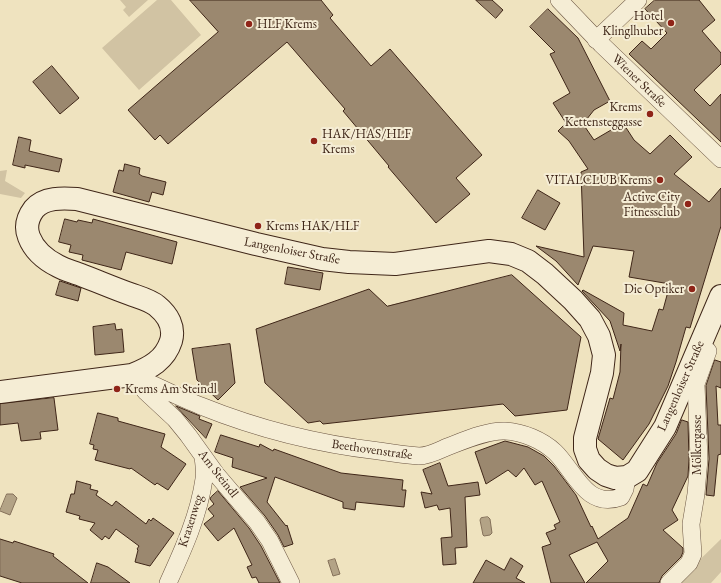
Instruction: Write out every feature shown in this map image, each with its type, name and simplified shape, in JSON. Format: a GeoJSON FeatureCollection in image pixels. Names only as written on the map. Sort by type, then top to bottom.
{"type":"FeatureCollection","features":[{"type":"Feature","properties":{"kind":"street","name":"Wiener Straße"},"geometry":{"type":"LineString","coordinates":[[559,0],[596,40],[721,160]]}},
{"type":"Feature","properties":{"kind":"street"},"geometry":{"type":"LineString","coordinates":[[596,40],[638,0]]}},
{"type":"Feature","properties":{"kind":"street","name":"Langenloiser Straße"},"geometry":{"type":"LineString","coordinates":[[0,392],[132,375],[147,369],[159,361],[169,349],[173,335],[170,319],[157,306],[59,267],[45,258],[32,245],[27,232],[28,217],[35,207],[45,201],[60,198],[77,199],[256,244],[329,260],[395,264],[490,251],[511,254],[528,261],[545,274],[590,319],[599,336],[604,355],[602,373],[585,438],[585,449],[589,460],[597,469],[606,475],[615,478],[627,477],[637,471],[665,427],[720,298]]}},
{"type":"Feature","properties":{"kind":"street","name":"Mölkergasse"},"geometry":{"type":"LineString","coordinates":[[669,583],[689,563],[694,554],[691,524],[696,494],[699,459],[696,384],[718,322],[720,298]]}},
{"type":"Feature","properties":{"kind":"street","name":"Beethovenstraße"},"geometry":{"type":"LineString","coordinates":[[132,375],[200,406],[235,419],[300,438],[344,447],[420,456],[433,454],[461,442],[489,433],[505,431],[540,441],[554,451],[565,463],[577,481],[589,492],[601,499],[612,500],[621,497],[625,489],[627,477]]}},
{"type":"Feature","properties":{"kind":"street","name":"Am Steindl"},"geometry":{"type":"LineString","coordinates":[[132,375],[146,392],[175,419],[203,457],[257,522],[270,541],[291,583]]}},
{"type":"Feature","properties":{"kind":"street","name":"Kraxenweg"},"geometry":{"type":"LineString","coordinates":[[168,583],[185,544],[198,506],[205,477],[203,457]]}},
{"type":"Feature","properties":{"kind":"shaded area"},"geometry":{"type":"Polygon","coordinates":[[[120,0],[148,0],[129,17],[123,10],[126,7],[120,0]]]}},
{"type":"Feature","properties":{"kind":"shaded area"},"geometry":{"type":"Polygon","coordinates":[[[157,0],[171,0],[201,35],[139,90],[102,48],[157,0]]]}},
{"type":"Feature","properties":{"kind":"shaded area"},"geometry":{"type":"Polygon","coordinates":[[[7,170],[5,181],[25,193],[21,198],[0,194],[0,171],[7,170]]]}},
{"type":"Feature","properties":{"kind":"shaded area"},"geometry":{"type":"Polygon","coordinates":[[[7,494],[13,494],[17,498],[10,515],[0,511],[7,494]]]}},
{"type":"Feature","properties":{"kind":"shaded area"},"geometry":{"type":"Polygon","coordinates":[[[488,517],[490,519],[492,533],[484,536],[480,520],[481,518],[488,517]]]}},
{"type":"Feature","properties":{"kind":"shaded area"},"geometry":{"type":"Polygon","coordinates":[[[721,539],[721,572],[711,583],[676,583],[721,539]]]}},
{"type":"Feature","properties":{"kind":"shaded area"},"geometry":{"type":"Polygon","coordinates":[[[335,559],[340,574],[333,576],[328,561],[335,559]]]}},
{"type":"Feature","properties":{"kind":"building"},"geometry":{"type":"Polygon","coordinates":[[[190,0],[321,0],[333,15],[330,18],[371,66],[390,49],[482,155],[456,178],[470,194],[436,223],[343,111],[345,109],[287,42],[168,144],[160,135],[155,140],[128,110],[218,32],[190,0]]]}},
{"type":"Feature","properties":{"kind":"building"},"geometry":{"type":"Polygon","coordinates":[[[476,0],[492,0],[503,10],[496,18],[476,0]]]}},
{"type":"Feature","properties":{"kind":"building"},"geometry":{"type":"Polygon","coordinates":[[[655,0],[699,0],[715,20],[702,31],[721,53],[721,64],[694,90],[710,106],[721,94],[721,142],[629,54],[642,41],[651,49],[667,33],[645,9],[655,0]]]}},
{"type":"Feature","properties":{"kind":"building"},"geometry":{"type":"Polygon","coordinates":[[[548,9],[578,38],[610,101],[594,110],[583,124],[594,140],[623,123],[634,140],[650,154],[670,135],[692,157],[674,174],[709,202],[721,188],[721,226],[690,328],[686,327],[668,386],[649,424],[623,460],[598,439],[610,398],[613,399],[620,372],[621,344],[620,351],[610,321],[582,291],[583,290],[624,313],[623,325],[652,331],[659,309],[663,310],[670,284],[629,277],[634,251],[593,246],[578,285],[556,261],[536,246],[584,257],[581,172],[588,169],[569,141],[558,131],[566,123],[553,103],[570,93],[550,54],[555,52],[530,27],[548,9]]]}},
{"type":"Feature","properties":{"kind":"building"},"geometry":{"type":"Polygon","coordinates":[[[52,66],[79,98],[60,114],[33,82],[52,66]]]}},
{"type":"Feature","properties":{"kind":"building"},"geometry":{"type":"Polygon","coordinates":[[[19,137],[31,140],[29,151],[62,159],[59,172],[25,165],[25,168],[13,165],[19,137]]]}},
{"type":"Feature","properties":{"kind":"building"},"geometry":{"type":"Polygon","coordinates":[[[125,164],[140,168],[139,174],[142,176],[166,182],[163,195],[152,192],[149,202],[113,192],[119,170],[123,171],[125,164]]]}},
{"type":"Feature","properties":{"kind":"building"},"geometry":{"type":"Polygon","coordinates":[[[538,190],[560,203],[545,230],[522,218],[538,190]]]}},
{"type":"Feature","properties":{"kind":"building"},"geometry":{"type":"Polygon","coordinates":[[[65,219],[77,222],[78,220],[92,223],[93,219],[177,242],[172,264],[126,252],[121,270],[82,260],[83,255],[69,252],[71,245],[59,242],[65,219]]]}},
{"type":"Feature","properties":{"kind":"building"},"geometry":{"type":"Polygon","coordinates":[[[288,267],[323,273],[320,290],[285,284],[288,267]]]}},
{"type":"Feature","properties":{"kind":"building"},"geometry":{"type":"Polygon","coordinates":[[[512,275],[581,337],[567,410],[515,416],[503,404],[323,424],[320,421],[308,423],[265,383],[256,329],[369,289],[387,306],[512,275]]]}},
{"type":"Feature","properties":{"kind":"building"},"geometry":{"type":"Polygon","coordinates":[[[60,281],[81,288],[78,301],[56,295],[60,281]]]}},
{"type":"Feature","properties":{"kind":"building"},"geometry":{"type":"Polygon","coordinates":[[[115,324],[116,330],[122,329],[124,352],[95,355],[93,327],[115,324]]]}},
{"type":"Feature","properties":{"kind":"building"},"geometry":{"type":"Polygon","coordinates":[[[230,344],[235,383],[218,400],[197,380],[192,349],[230,344]]]}},
{"type":"Feature","properties":{"kind":"building"},"geometry":{"type":"Polygon","coordinates":[[[715,360],[721,362],[721,388],[716,386],[718,425],[721,425],[721,454],[718,455],[714,496],[706,495],[709,459],[706,386],[715,360]]]}},
{"type":"Feature","properties":{"kind":"building"},"geometry":{"type":"Polygon","coordinates":[[[54,398],[58,430],[40,432],[41,439],[21,441],[18,423],[0,425],[0,404],[54,398]]]}},
{"type":"Feature","properties":{"kind":"building"},"geometry":{"type":"Polygon","coordinates":[[[176,406],[200,416],[199,419],[212,424],[206,438],[176,406]]]}},
{"type":"Feature","properties":{"kind":"building"},"geometry":{"type":"Polygon","coordinates":[[[98,413],[118,418],[118,421],[165,434],[161,447],[186,464],[168,490],[157,483],[155,485],[131,468],[95,460],[98,450],[93,449],[94,445],[90,444],[98,413]]]}},
{"type":"Feature","properties":{"kind":"building"},"geometry":{"type":"Polygon","coordinates":[[[682,420],[688,422],[688,476],[672,510],[678,520],[663,530],[683,548],[683,552],[681,557],[662,576],[659,583],[586,583],[608,561],[597,542],[569,555],[585,583],[551,583],[542,547],[551,544],[546,533],[556,529],[554,525],[560,522],[542,481],[535,485],[524,468],[516,477],[508,470],[486,484],[475,452],[505,441],[528,447],[544,456],[554,466],[576,495],[598,539],[628,518],[643,484],[647,486],[657,463],[676,434],[682,420]]]}},
{"type":"Feature","properties":{"kind":"building"},"geometry":{"type":"Polygon","coordinates":[[[221,435],[259,447],[260,444],[273,451],[274,449],[341,473],[403,480],[402,490],[406,490],[404,507],[356,502],[355,510],[343,508],[343,502],[275,477],[267,502],[286,526],[287,525],[293,544],[284,547],[265,516],[240,487],[267,478],[232,467],[233,458],[215,452],[221,435]]]}},
{"type":"Feature","properties":{"kind":"building"},"geometry":{"type":"Polygon","coordinates":[[[440,463],[448,486],[478,482],[480,495],[465,497],[467,547],[455,548],[456,564],[443,565],[441,538],[452,537],[450,508],[439,510],[437,505],[425,508],[421,492],[432,494],[423,470],[440,463]]]}},
{"type":"Feature","properties":{"kind":"building"},"geometry":{"type":"Polygon","coordinates":[[[77,481],[91,485],[90,489],[98,491],[96,495],[112,506],[116,501],[146,524],[149,519],[151,521],[153,518],[174,533],[150,566],[135,562],[137,549],[139,546],[116,529],[109,539],[105,536],[102,540],[90,530],[95,523],[79,519],[80,516],[66,512],[71,494],[74,494],[77,481]]]}},
{"type":"Feature","properties":{"kind":"building"},"geometry":{"type":"Polygon","coordinates":[[[218,491],[249,528],[261,546],[280,583],[259,583],[256,577],[252,578],[247,567],[252,565],[234,528],[218,541],[204,524],[214,516],[208,509],[214,504],[210,499],[211,497],[218,491]]]}},
{"type":"Feature","properties":{"kind":"building"},"geometry":{"type":"Polygon","coordinates":[[[0,539],[13,543],[14,541],[54,554],[53,556],[88,583],[22,583],[0,576],[0,539]]]}},
{"type":"Feature","properties":{"kind":"building"},"geometry":{"type":"Polygon","coordinates":[[[511,558],[523,566],[516,578],[525,583],[473,583],[486,560],[504,570],[511,558]]]}},
{"type":"Feature","properties":{"kind":"building"},"geometry":{"type":"Polygon","coordinates":[[[97,563],[108,567],[130,583],[91,583],[97,563]]]}},
{"type":"Feature","properties":{"kind":"place","name":"Hotel Klinglhuber"},"geometry":{"type":"Point","coordinates":[671,23]}},
{"type":"Feature","properties":{"kind":"place","name":"HLF Krems"},"geometry":{"type":"Point","coordinates":[249,24]}},
{"type":"Feature","properties":{"kind":"place","name":"Krems Kettensteggasse"},"geometry":{"type":"Point","coordinates":[650,114]}},
{"type":"Feature","properties":{"kind":"place","name":"HAK/HAS/HLF Krems"},"geometry":{"type":"Point","coordinates":[314,141]}},
{"type":"Feature","properties":{"kind":"place","name":"VITALCLUB Krems"},"geometry":{"type":"Point","coordinates":[660,180]}},
{"type":"Feature","properties":{"kind":"place","name":"Active City Fitnessclub"},"geometry":{"type":"Point","coordinates":[688,204]}},
{"type":"Feature","properties":{"kind":"place","name":"Krems HAK/HLF"},"geometry":{"type":"Point","coordinates":[258,226]}},
{"type":"Feature","properties":{"kind":"place","name":"Die Optiker"},"geometry":{"type":"Point","coordinates":[692,289]}},
{"type":"Feature","properties":{"kind":"place","name":"Krems Am Steindl"},"geometry":{"type":"Point","coordinates":[117,389]}}]}
